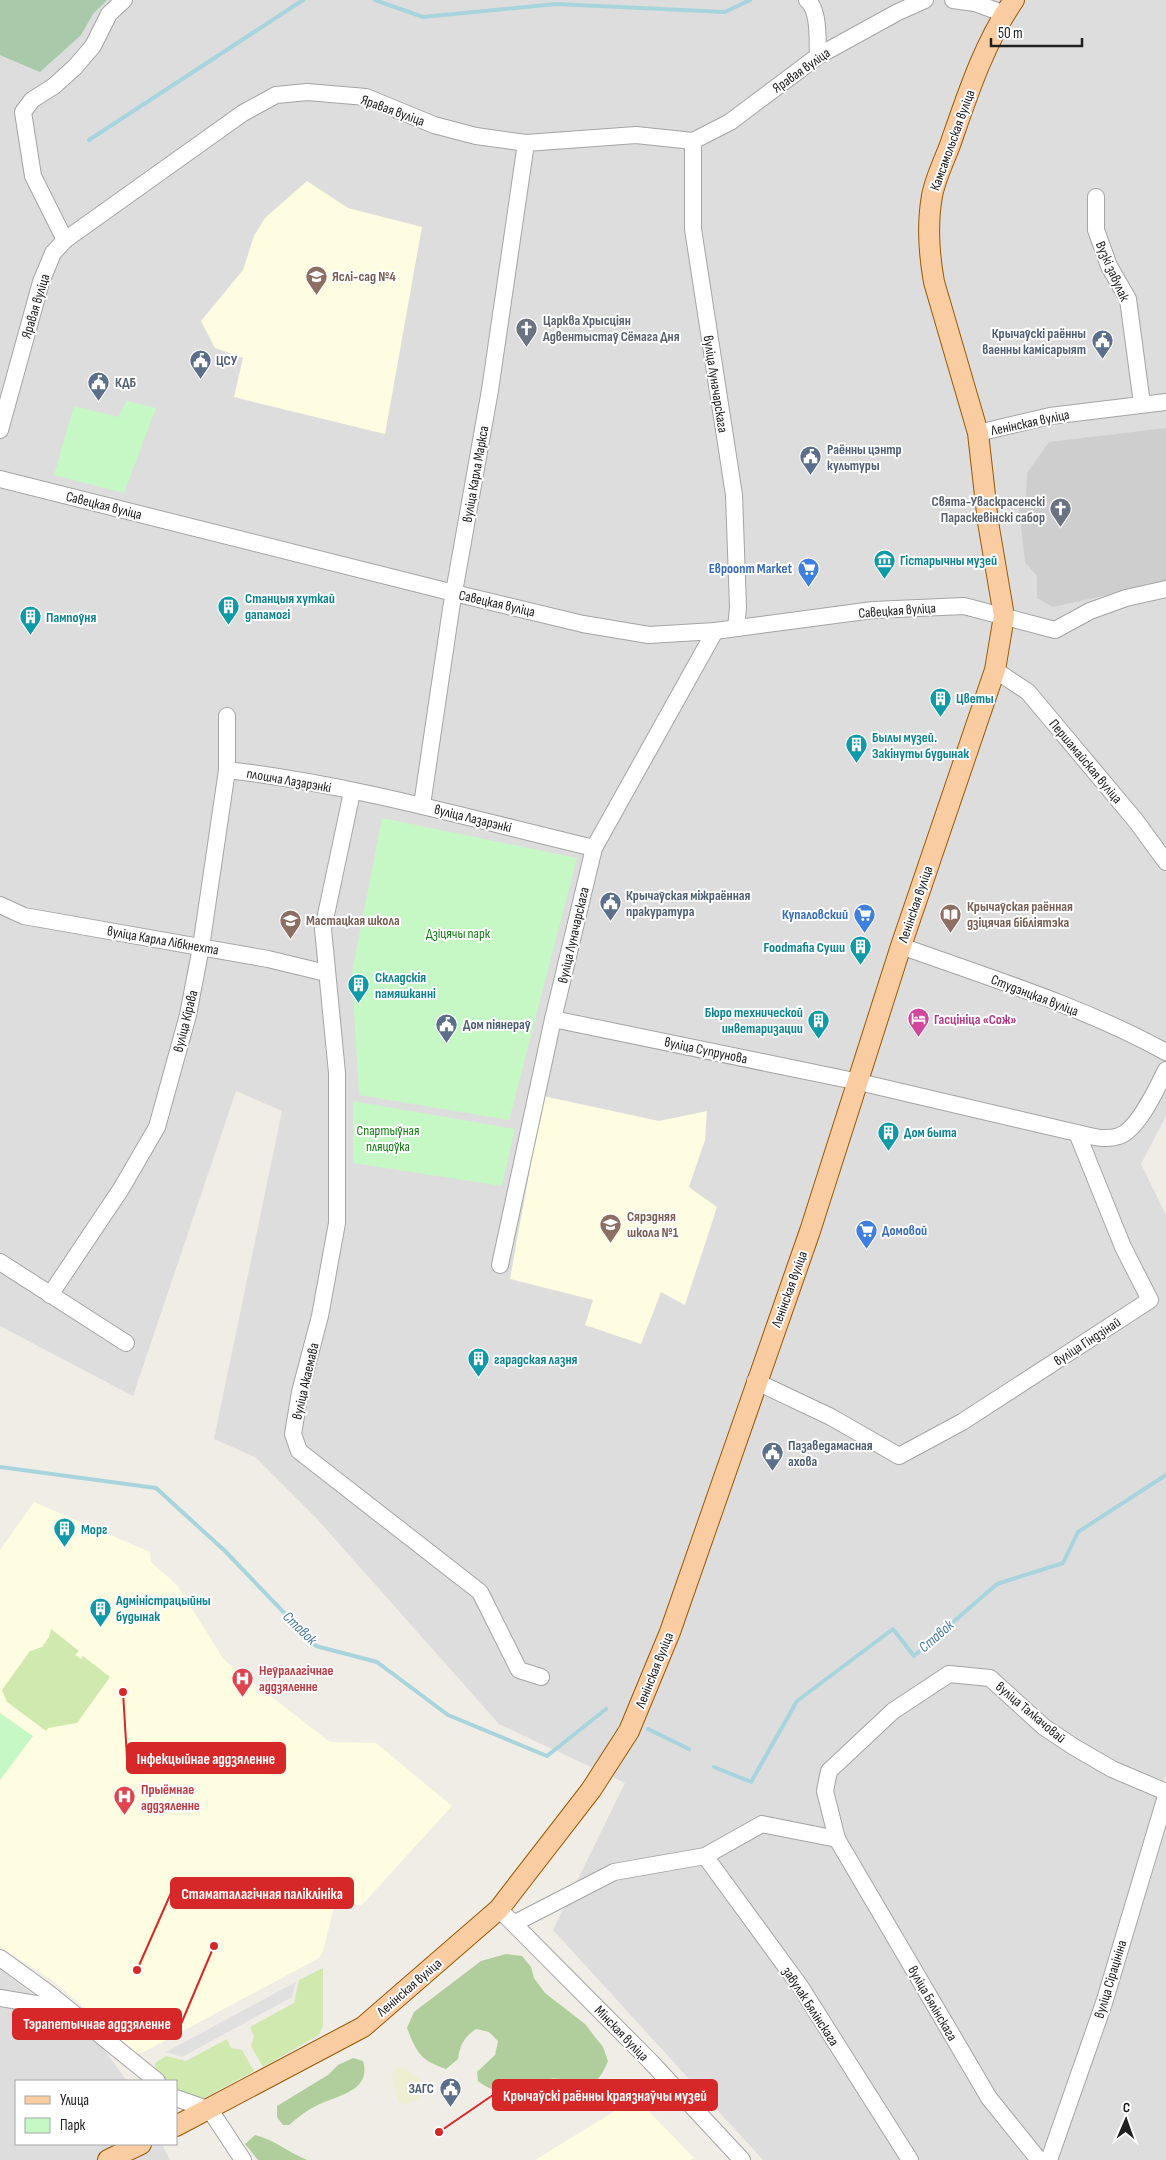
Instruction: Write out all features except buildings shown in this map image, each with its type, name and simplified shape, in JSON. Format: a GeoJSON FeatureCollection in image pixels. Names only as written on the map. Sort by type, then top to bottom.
{"type":"FeatureCollection","features":[{"type":"Feature","properties":{"kind":"main road","name":"Камсамольская вуліца"},"geometry":{"type":"LineString","coordinates":[[978,433],[934,282],[930,257],[929,228],[932,194],[972,84],[1010,7]]}},
{"type":"Feature","properties":{"kind":"main road","name":"Ленінская вуліца"},"geometry":{"type":"LineString","coordinates":[[178,2125],[210,2110],[363,2027],[499,1909],[586,1797],[629,1731],[670,1632],[755,1381],[810,1231],[901,946],[995,670],[1004,616],[988,522],[978,433]]}},
{"type":"Feature","properties":{"kind":"main road"},"geometry":{"type":"LineString","coordinates":[[108,2160],[139,2145]]}},
{"type":"Feature","properties":{"kind":"street"},"geometry":{"type":"LineString","coordinates":[[64,240],[33,176],[23,112],[32,100],[54,86],[75,66],[93,46],[109,14],[124,0]]}},
{"type":"Feature","properties":{"kind":"street"},"geometry":{"type":"LineString","coordinates":[[807,0],[811,4],[816,23],[818,56]]}},
{"type":"Feature","properties":{"kind":"street","name":"Яравая вуліца"},"geometry":{"type":"LineString","coordinates":[[0,430],[41,282],[53,253],[64,240],[243,113],[276,95],[307,92],[366,97],[434,125],[476,136],[526,143],[636,136],[694,141],[730,122],[818,56],[898,12],[925,0]]}},
{"type":"Feature","properties":{"kind":"street"},"geometry":{"type":"LineString","coordinates":[[953,0],[1010,7]]}},
{"type":"Feature","properties":{"kind":"street","name":"вуліца Луначарскага"},"geometry":{"type":"LineString","coordinates":[[694,141],[693,229],[734,495],[738,607],[736,628]]}},
{"type":"Feature","properties":{"kind":"street","name":"вуліца Карла Маркса"},"geometry":{"type":"LineString","coordinates":[[422,805],[454,593],[490,390],[526,143]]}},
{"type":"Feature","properties":{"kind":"street","name":"Вузкі завулак"},"geometry":{"type":"LineString","coordinates":[[1096,197],[1096,230],[1109,266],[1128,299],[1142,404]]}},
{"type":"Feature","properties":{"kind":"street","name":"Ленінская вуліца"},"geometry":{"type":"LineString","coordinates":[[978,433],[1050,416],[1166,402]]}},
{"type":"Feature","properties":{"kind":"street","name":"Савецкая вуліца"},"geometry":{"type":"LineString","coordinates":[[0,478],[454,593],[584,624],[649,635],[715,631],[873,610],[964,606],[1055,630],[1090,611],[1126,598],[1166,589]]}},
{"type":"Feature","properties":{"kind":"street","name":"вуліца Луначарскага"},"geometry":{"type":"LineString","coordinates":[[500,1265],[553,1019],[594,848],[715,631]]}},
{"type":"Feature","properties":{"kind":"street","name":"Першамайская вуліца"},"geometry":{"type":"LineString","coordinates":[[995,670],[1028,692],[1130,814],[1166,862]]}},
{"type":"Feature","properties":{"kind":"street","name":"вуліца Кірава"},"geometry":{"type":"LineString","coordinates":[[50,1295],[106,1212],[157,1127],[188,1015],[201,947],[227,770],[227,716]]}},
{"type":"Feature","properties":{"kind":"street","name":"плошча Лазарэнкі"},"geometry":{"type":"LineString","coordinates":[[227,770],[287,777],[352,792]]}},
{"type":"Feature","properties":{"kind":"street","name":"вуліца Лазарэнкі"},"geometry":{"type":"LineString","coordinates":[[352,792],[422,805],[594,848]]}},
{"type":"Feature","properties":{"kind":"street","name":"вуліца Акаемава"},"geometry":{"type":"LineString","coordinates":[[352,792],[323,929],[337,1073],[336,1223],[320,1316],[300,1392],[293,1434],[299,1451],[480,1592],[519,1670],[541,1677]]}},
{"type":"Feature","properties":{"kind":"street","name":"вуліца Карла Лібкнехта"},"geometry":{"type":"LineString","coordinates":[[0,905],[24,916],[201,947],[326,973]]}},
{"type":"Feature","properties":{"kind":"street","name":"Студэнцкая вуліца"},"geometry":{"type":"LineString","coordinates":[[901,946],[1030,991],[1131,1033],[1166,1052]]}},
{"type":"Feature","properties":{"kind":"street","name":"вуліца Супрунова"},"geometry":{"type":"LineString","coordinates":[[553,1019],[859,1082],[1076,1133]]}},
{"type":"Feature","properties":{"kind":"street"},"geometry":{"type":"LineString","coordinates":[[1076,1133],[1099,1138],[1120,1136],[1136,1122],[1166,1070]]}},
{"type":"Feature","properties":{"kind":"street","name":"вуліца Гіндзінай"},"geometry":{"type":"LineString","coordinates":[[755,1381],[831,1417],[899,1456],[962,1422],[1150,1300],[1123,1247],[1076,1133]]}},
{"type":"Feature","properties":{"kind":"street"},"geometry":{"type":"LineString","coordinates":[[0,1262],[126,1343]]}},
{"type":"Feature","properties":{"kind":"street","name":"вуліца Талкачовай"},"geometry":{"type":"LineString","coordinates":[[830,1771],[893,1711],[949,1674],[990,1678],[1044,1727],[1074,1747],[1112,1769],[1166,1792]]}},
{"type":"Feature","properties":{"kind":"street","name":"вуліца Бялінскага"},"geometry":{"type":"LineString","coordinates":[[830,1771],[825,1792],[837,1839],[990,2098],[1040,2160]]}},
{"type":"Feature","properties":{"kind":"street","name":"вуліца Сірацініна"},"geometry":{"type":"LineString","coordinates":[[1049,2160],[1104,2003],[1166,1796]]}},
{"type":"Feature","properties":{"kind":"street"},"geometry":{"type":"LineString","coordinates":[[515,1923],[614,1872],[705,1856],[762,1824],[837,1839]]}},
{"type":"Feature","properties":{"kind":"street","name":"завулак Бялінскага"},"geometry":{"type":"LineString","coordinates":[[705,1856],[800,1986],[910,2160]]}},
{"type":"Feature","properties":{"kind":"street","name":"Мінская вуліца"},"geometry":{"type":"LineString","coordinates":[[499,1909],[650,2061],[742,2160]]}},
{"type":"Feature","properties":{"kind":"street"},"geometry":{"type":"LineString","coordinates":[[0,1958],[68,2009],[156,2080]]}},
{"type":"Feature","properties":{"kind":"street"},"geometry":{"type":"LineString","coordinates":[[0,1998],[68,2009]]}},
{"type":"Feature","properties":{"kind":"street"},"geometry":{"type":"LineString","coordinates":[[178,2099],[210,2110],[243,2160]]}},
{"type":"Feature","properties":{"kind":"shaded area"},"geometry":{"type":"Polygon","coordinates":[[[0,0],[1166,0],[1166,1116],[1141,1164],[1166,1215],[1166,1775],[1157,1799],[1166,1802],[1166,2160],[763,2160],[553,1930],[625,1783],[499,1724],[318,1520],[255,1457],[214,1439],[282,1111],[236,1091],[133,1396],[0,1326],[0,0]]]}},
{"type":"Feature","properties":{"kind":"shaded area","name":"Яслі-сад №4"},"geometry":{"type":"Polygon","coordinates":[[[307,181],[348,208],[422,227],[385,434],[234,397],[243,358],[215,348],[201,321],[243,270],[254,236],[265,218],[307,181]]]}},
{"type":"Feature","properties":{"kind":"shaded area"},"geometry":{"type":"Polygon","coordinates":[[[1166,428],[1166,582],[1053,607],[1037,598],[1037,576],[1025,562],[1019,508],[1026,497],[1027,473],[1049,442],[1166,428]]]}},
{"type":"Feature","properties":{"kind":"shaded area","name":"Сярэдняя школа №1"},"geometry":{"type":"Polygon","coordinates":[[[543,1096],[659,1121],[707,1111],[705,1140],[689,1187],[717,1207],[685,1305],[661,1292],[641,1344],[585,1325],[593,1300],[510,1279],[543,1096]]]}},
{"type":"Feature","properties":{"kind":"shaded area"},"geometry":{"type":"Polygon","coordinates":[[[34,1502],[150,1552],[151,1562],[178,1586],[224,1660],[330,1742],[376,1743],[452,1806],[361,1906],[336,1899],[323,1951],[319,1958],[142,2053],[135,2052],[55,1982],[0,1947],[0,1550],[34,1502]]]}},
{"type":"Feature","properties":{"kind":"shaded area"},"geometry":{"type":"Polygon","coordinates":[[[0,1969],[102,2047],[126,2080],[15,2080],[15,2145],[162,2145],[170,2160],[0,2160],[0,1969]]]}},
{"type":"Feature","properties":{"kind":"shaded area"},"geometry":{"type":"Polygon","coordinates":[[[296,1982],[292,1997],[182,2057],[166,2052],[296,1982]]]}},
{"type":"Feature","properties":{"kind":"shaded area"},"geometry":{"type":"Polygon","coordinates":[[[636,2098],[694,2158],[691,2160],[535,2160],[636,2098]]]}},
{"type":"Feature","properties":{"kind":"green space"},"geometry":{"type":"Polygon","coordinates":[[[0,0],[107,0],[93,14],[81,35],[40,72],[0,55],[0,0]]]}},
{"type":"Feature","properties":{"kind":"green space"},"geometry":{"type":"Polygon","coordinates":[[[127,401],[156,408],[124,493],[54,475],[74,406],[118,417],[127,401]]]}},
{"type":"Feature","properties":{"kind":"green space","name":"Дзіцячы парк"},"geometry":{"type":"Polygon","coordinates":[[[382,818],[577,858],[509,1120],[359,1095],[352,973],[382,818]]]}},
{"type":"Feature","properties":{"kind":"green space","name":"Спартыўная пляцоўка"},"geometry":{"type":"Polygon","coordinates":[[[353,1101],[515,1129],[502,1186],[353,1163],[353,1101]]]}},
{"type":"Feature","properties":{"kind":"green space"},"geometry":{"type":"Polygon","coordinates":[[[51,1629],[79,1651],[75,1655],[81,1659],[83,1656],[110,1677],[77,1723],[48,1728],[46,1731],[7,1702],[2,1690],[30,1651],[42,1647],[49,1637],[51,1629]]]}},
{"type":"Feature","properties":{"kind":"green space"},"geometry":{"type":"Polygon","coordinates":[[[0,1713],[33,1736],[0,1780],[0,1713]]]}},
{"type":"Feature","properties":{"kind":"green space"},"geometry":{"type":"Polygon","coordinates":[[[506,1954],[522,1956],[531,1967],[534,1978],[545,1993],[585,2024],[603,2047],[608,2061],[602,2074],[595,2081],[589,2084],[582,2084],[550,2079],[532,2088],[516,2092],[500,2091],[485,2086],[478,2081],[477,2072],[495,2055],[498,2041],[489,2032],[476,2029],[463,2042],[458,2059],[446,2069],[425,2059],[417,2050],[407,2028],[414,2012],[481,1961],[506,1954]]]}},
{"type":"Feature","properties":{"kind":"green space"},"geometry":{"type":"Polygon","coordinates":[[[323,1968],[323,2026],[319,2035],[263,2067],[251,2046],[254,2036],[250,2027],[294,2003],[299,1980],[323,1968]]]}},
{"type":"Feature","properties":{"kind":"green space"},"geometry":{"type":"Polygon","coordinates":[[[227,2039],[231,2048],[242,2050],[254,2071],[202,2099],[178,2092],[178,2080],[164,2080],[156,2071],[155,2063],[166,2056],[186,2061],[227,2039]]]}},
{"type":"Feature","properties":{"kind":"green space"},"geometry":{"type":"Polygon","coordinates":[[[353,2058],[363,2061],[363,2079],[358,2085],[343,2095],[310,2109],[289,2125],[283,2125],[277,2117],[277,2106],[328,2075],[338,2065],[353,2058]]]}},
{"type":"Feature","properties":{"kind":"green space"},"geometry":{"type":"Polygon","coordinates":[[[398,2066],[405,2068],[426,2084],[427,2089],[420,2099],[406,2104],[398,2102],[392,2076],[398,2066]]]}},
{"type":"Feature","properties":{"kind":"green space"},"geometry":{"type":"Polygon","coordinates":[[[255,2135],[269,2140],[307,2160],[258,2160],[245,2144],[255,2135]]]}},
{"type":"Feature","properties":{"kind":"waterway"},"geometry":{"type":"LineString","coordinates":[[89,140],[303,0]]}},
{"type":"Feature","properties":{"kind":"waterway"},"geometry":{"type":"LineString","coordinates":[[375,0],[423,17],[556,4],[725,12],[750,0]]}},
{"type":"Feature","properties":{"kind":"waterway","name":"Ставок"},"geometry":{"type":"LineString","coordinates":[[0,1467],[156,1488],[225,1551],[316,1646],[377,1662],[448,1715],[547,1756],[606,1709]]}},
{"type":"Feature","properties":{"kind":"waterway","name":"Ставок"},"geometry":{"type":"LineString","coordinates":[[714,1767],[751,1782],[797,1701],[893,1629],[914,1656],[997,1584],[1063,1563],[1078,1532],[1166,1475]]}},
{"type":"Feature","properties":{"kind":"waterway","name":"Ставок"},"geometry":{"type":"LineString","coordinates":[[648,1729],[689,1749]]}},
{"type":"Feature","properties":{"kind":"place","name":"Яслі-сад №4"},"geometry":{"type":"Point","coordinates":[316,295]}},
{"type":"Feature","properties":{"kind":"place","name":"Царква Хрысціян Адвентыстаў Сёмага Дня"},"geometry":{"type":"Point","coordinates":[527,347]}},
{"type":"Feature","properties":{"kind":"place","name":"Крычаўскі раённы ваенны камісарыят"},"geometry":{"type":"Point","coordinates":[1102,360]}},
{"type":"Feature","properties":{"kind":"place","name":"ЦСУ"},"geometry":{"type":"Point","coordinates":[200,379]}},
{"type":"Feature","properties":{"kind":"place","name":"КДБ"},"geometry":{"type":"Point","coordinates":[99,401]}},
{"type":"Feature","properties":{"kind":"place","name":"Раённы цэнтр культуры"},"geometry":{"type":"Point","coordinates":[811,476]}},
{"type":"Feature","properties":{"kind":"place","name":"Свята-Уваскрасенскі Параскевінскі сабор"},"geometry":{"type":"Point","coordinates":[1061,528]}},
{"type":"Feature","properties":{"kind":"place","name":"Гістарычны музей"},"geometry":{"type":"Point","coordinates":[884,579]}},
{"type":"Feature","properties":{"kind":"place","name":"Евроопт Market"},"geometry":{"type":"Point","coordinates":[808,587]}},
{"type":"Feature","properties":{"kind":"place","name":"Станцыя хуткай дапамогі"},"geometry":{"type":"Point","coordinates":[229,625]}},
{"type":"Feature","properties":{"kind":"place","name":"Пампоўня"},"geometry":{"type":"Point","coordinates":[30,636]}},
{"type":"Feature","properties":{"kind":"place","name":"Цветы"},"geometry":{"type":"Point","coordinates":[940,717]}},
{"type":"Feature","properties":{"kind":"place","name":"Былы музей. Закінуты будынак"},"geometry":{"type":"Point","coordinates":[856,764]}},
{"type":"Feature","properties":{"kind":"place","name":"Крычаўская міжраённая пракуратура"},"geometry":{"type":"Point","coordinates":[610,922]}},
{"type":"Feature","properties":{"kind":"place","name":"Купаловский"},"geometry":{"type":"Point","coordinates":[864,933]}},
{"type":"Feature","properties":{"kind":"place","name":"Крычаўская раённая дзіцячая бібліятэка"},"geometry":{"type":"Point","coordinates":[951,933]}},
{"type":"Feature","properties":{"kind":"place","name":"Мастацкая школа"},"geometry":{"type":"Point","coordinates":[290,939]}},
{"type":"Feature","properties":{"kind":"place","name":"Foodmafia Суши"},"geometry":{"type":"Point","coordinates":[861,966]}},
{"type":"Feature","properties":{"kind":"place","name":"Складскія памяшканні"},"geometry":{"type":"Point","coordinates":[359,1004]}},
{"type":"Feature","properties":{"kind":"place","name":"Гасцініца «Сож»"},"geometry":{"type":"Point","coordinates":[918,1038]}},
{"type":"Feature","properties":{"kind":"place","name":"Бюро технической инветаризации"},"geometry":{"type":"Point","coordinates":[819,1039]}},
{"type":"Feature","properties":{"kind":"place","name":"Дом піянераў"},"geometry":{"type":"Point","coordinates":[447,1043]}},
{"type":"Feature","properties":{"kind":"place","name":"Дом быта"},"geometry":{"type":"Point","coordinates":[888,1151]}},
{"type":"Feature","properties":{"kind":"place","name":"Сярэдняя школа №1"},"geometry":{"type":"Point","coordinates":[611,1243]}},
{"type":"Feature","properties":{"kind":"place","name":"Домовой"},"geometry":{"type":"Point","coordinates":[866,1249]}},
{"type":"Feature","properties":{"kind":"place","name":"гарадская лазня"},"geometry":{"type":"Point","coordinates":[478,1378]}},
{"type":"Feature","properties":{"kind":"place","name":"Пазаведамасная ахова"},"geometry":{"type":"Point","coordinates":[772,1472]}},
{"type":"Feature","properties":{"kind":"place","name":"Морг"},"geometry":{"type":"Point","coordinates":[65,1548]}},
{"type":"Feature","properties":{"kind":"place","name":"Адміністрацыйны будынак"},"geometry":{"type":"Point","coordinates":[100,1627]}},
{"type":"Feature","properties":{"kind":"place","name":"Інфекцыйнае аддзяленне"},"geometry":{"type":"Point","coordinates":[123,1692]}},
{"type":"Feature","properties":{"kind":"place","name":"Неўралагічнае аддзяленне"},"geometry":{"type":"Point","coordinates":[243,1697]}},
{"type":"Feature","properties":{"kind":"place","name":"Прыёмнае аддзяленне"},"geometry":{"type":"Point","coordinates":[125,1816]}},
{"type":"Feature","properties":{"kind":"place","name":"Тэрапетычнае аддзяленне"},"geometry":{"type":"Point","coordinates":[214,1946]}},
{"type":"Feature","properties":{"kind":"place","name":"Стаматалагічная паліклініка"},"geometry":{"type":"Point","coordinates":[137,1970]}},
{"type":"Feature","properties":{"kind":"place","name":"ЗАГС"},"geometry":{"type":"Point","coordinates":[450,2107]}},
{"type":"Feature","properties":{"kind":"place","name":"Крычаўскі раённы краязнаўчы музей"},"geometry":{"type":"Point","coordinates":[439,2132]}}]}
